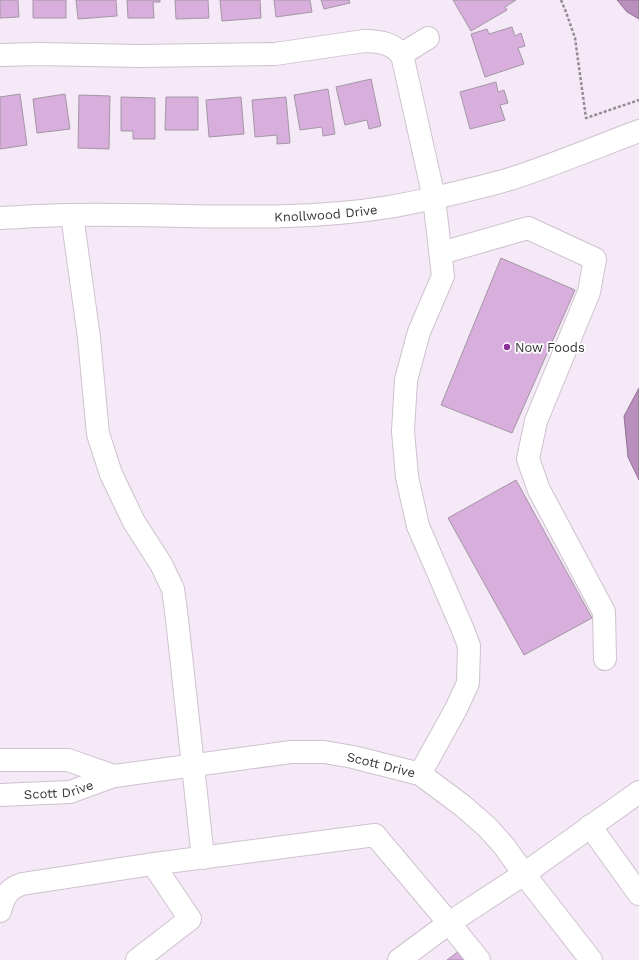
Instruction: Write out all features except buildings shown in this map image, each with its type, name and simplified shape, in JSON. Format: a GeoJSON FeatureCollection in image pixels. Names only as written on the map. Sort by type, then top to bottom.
{"type":"FeatureCollection","features":[{"type":"Feature","properties":{"kind":"street"},"geometry":{"type":"LineString","coordinates":[[402,54],[428,38]]}},
{"type":"Feature","properties":{"kind":"street"},"geometry":{"type":"LineString","coordinates":[[0,56],[38,54],[140,56],[275,54],[370,41],[388,44],[402,54],[434,198],[443,276],[419,332],[406,380],[403,431],[407,477],[418,526],[469,646],[468,682],[456,709],[420,774]]}},
{"type":"Feature","properties":{"kind":"street","name":"Knollwood Drive"},"geometry":{"type":"LineString","coordinates":[[0,218],[72,215],[236,217],[297,216],[333,214],[388,207],[434,198],[510,179],[639,131]]}},
{"type":"Feature","properties":{"kind":"street"},"geometry":{"type":"LineString","coordinates":[[72,215],[89,338],[98,434],[111,474],[134,522],[161,564],[173,589],[203,858]]}},
{"type":"Feature","properties":{"kind":"street"},"geometry":{"type":"LineString","coordinates":[[441,253],[528,228],[595,259],[589,292],[536,422],[528,459],[538,490],[604,612],[605,658]]}},
{"type":"Feature","properties":{"kind":"street","name":"Scott Drive"},"geometry":{"type":"LineString","coordinates":[[0,795],[70,792],[114,776],[291,752],[324,752],[353,757],[420,774],[463,806],[487,827],[504,846],[524,874],[592,960]]}},
{"type":"Feature","properties":{"kind":"street","name":"Scott Drive"},"geometry":{"type":"LineString","coordinates":[[0,760],[68,760],[114,776]]}},
{"type":"Feature","properties":{"kind":"street"},"geometry":{"type":"LineString","coordinates":[[399,960],[449,923],[524,874],[590,826],[636,800]]}},
{"type":"Feature","properties":{"kind":"street"},"geometry":{"type":"LineString","coordinates":[[590,826],[639,894]]}},
{"type":"Feature","properties":{"kind":"street"},"geometry":{"type":"LineString","coordinates":[[0,911],[2,903],[8,892],[14,887],[22,884],[153,864],[374,835],[479,960]]}},
{"type":"Feature","properties":{"kind":"street"},"geometry":{"type":"LineString","coordinates":[[136,960],[190,919],[153,864]]}},
{"type":"Feature","properties":{"kind":"path"},"geometry":{"type":"LineString","coordinates":[[561,0],[575,38],[586,118],[639,100]]}},
{"type":"Feature","properties":{"kind":"shaded area"},"geometry":{"type":"Polygon","coordinates":[[[617,0],[639,0],[639,19],[627,12],[617,0]]]}},
{"type":"Feature","properties":{"kind":"shaded area"},"geometry":{"type":"Polygon","coordinates":[[[639,388],[639,480],[628,457],[624,416],[639,388]]]}},
{"type":"Feature","properties":{"kind":"place","name":"Now Foods"},"geometry":{"type":"Point","coordinates":[507,347]}}]}
